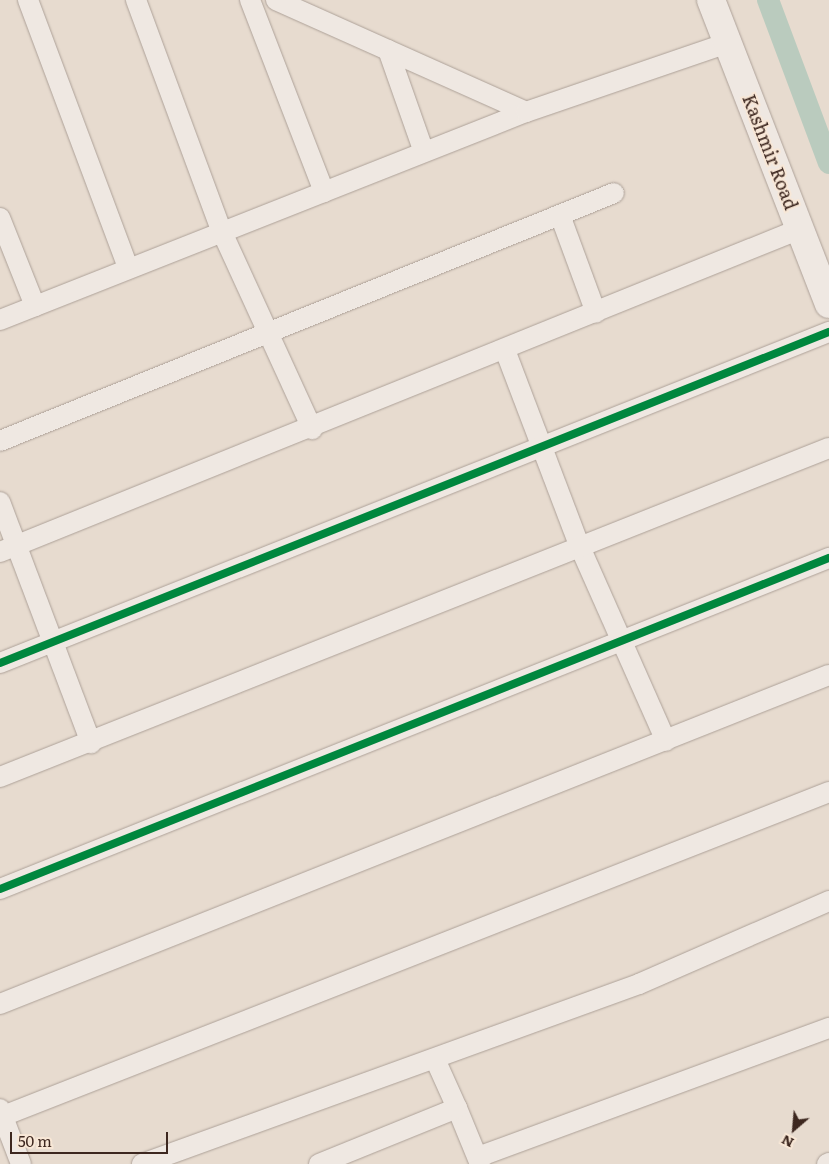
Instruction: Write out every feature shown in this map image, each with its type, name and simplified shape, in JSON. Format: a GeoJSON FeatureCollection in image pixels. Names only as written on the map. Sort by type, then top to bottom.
{"type":"FeatureCollection","features":[{"type":"Feature","properties":{"kind":"main road","name":"Kashmir Road"},"geometry":{"type":"LineString","coordinates":[[711,0],[829,304]]}},
{"type":"Feature","properties":{"kind":"street"},"geometry":{"type":"LineString","coordinates":[[28,0],[128,267]]}},
{"type":"Feature","properties":{"kind":"street"},"geometry":{"type":"LineString","coordinates":[[136,0],[222,232],[271,335],[312,429]]}},
{"type":"Feature","properties":{"kind":"street"},"geometry":{"type":"LineString","coordinates":[[250,0],[324,192]]}},
{"type":"Feature","properties":{"kind":"street"},"geometry":{"type":"LineString","coordinates":[[276,0],[526,112]]}},
{"type":"Feature","properties":{"kind":"street"},"geometry":{"type":"LineString","coordinates":[[0,320],[128,267],[526,112],[728,43]]}},
{"type":"Feature","properties":{"kind":"street"},"geometry":{"type":"LineString","coordinates":[[388,50],[424,152]]}},
{"type":"Feature","properties":{"kind":"street"},"geometry":{"type":"LineString","coordinates":[[0,441],[271,335],[614,193]]}},
{"type":"Feature","properties":{"kind":"street"},"geometry":{"type":"LineString","coordinates":[[560,215],[596,313]]}},
{"type":"Feature","properties":{"kind":"street"},"geometry":{"type":"LineString","coordinates":[[0,218],[35,306]]}},
{"type":"Feature","properties":{"kind":"street"},"geometry":{"type":"LineString","coordinates":[[8,549],[312,429],[800,229]]}},
{"type":"Feature","properties":{"kind":"street"},"geometry":{"type":"LineString","coordinates":[[0,663],[540,445],[829,332]]}},
{"type":"Feature","properties":{"kind":"street"},"geometry":{"type":"LineString","coordinates":[[505,350],[580,547],[666,741]]}},
{"type":"Feature","properties":{"kind":"street"},"geometry":{"type":"LineString","coordinates":[[0,777],[91,743],[829,448]]}},
{"type":"Feature","properties":{"kind":"street"},"geometry":{"type":"LineString","coordinates":[[0,502],[8,549],[53,642],[91,743]]}},
{"type":"Feature","properties":{"kind":"street"},"geometry":{"type":"LineString","coordinates":[[0,889],[623,642],[829,558]]}},
{"type":"Feature","properties":{"kind":"street"},"geometry":{"type":"LineString","coordinates":[[0,1004],[829,675]]}},
{"type":"Feature","properties":{"kind":"street"},"geometry":{"type":"LineString","coordinates":[[21,1164],[2,1113],[829,792]]}},
{"type":"Feature","properties":{"kind":"street"},"geometry":{"type":"LineString","coordinates":[[142,1164],[640,984],[829,901]]}},
{"type":"Feature","properties":{"kind":"street"},"geometry":{"type":"LineString","coordinates":[[435,1059],[479,1161],[829,1028]]}},
{"type":"Feature","properties":{"kind":"street"},"geometry":{"type":"LineString","coordinates":[[319,1164],[457,1108]]}},
{"type":"Feature","properties":{"kind":"waterway"},"geometry":{"type":"LineString","coordinates":[[768,0],[829,163]]}},
{"type":"Feature","properties":{"kind":"cycle path"},"geometry":{"type":"LineString","coordinates":[[0,663],[829,332]]}},
{"type":"Feature","properties":{"kind":"cycle path"},"geometry":{"type":"LineString","coordinates":[[0,889],[829,558]]}}]}
